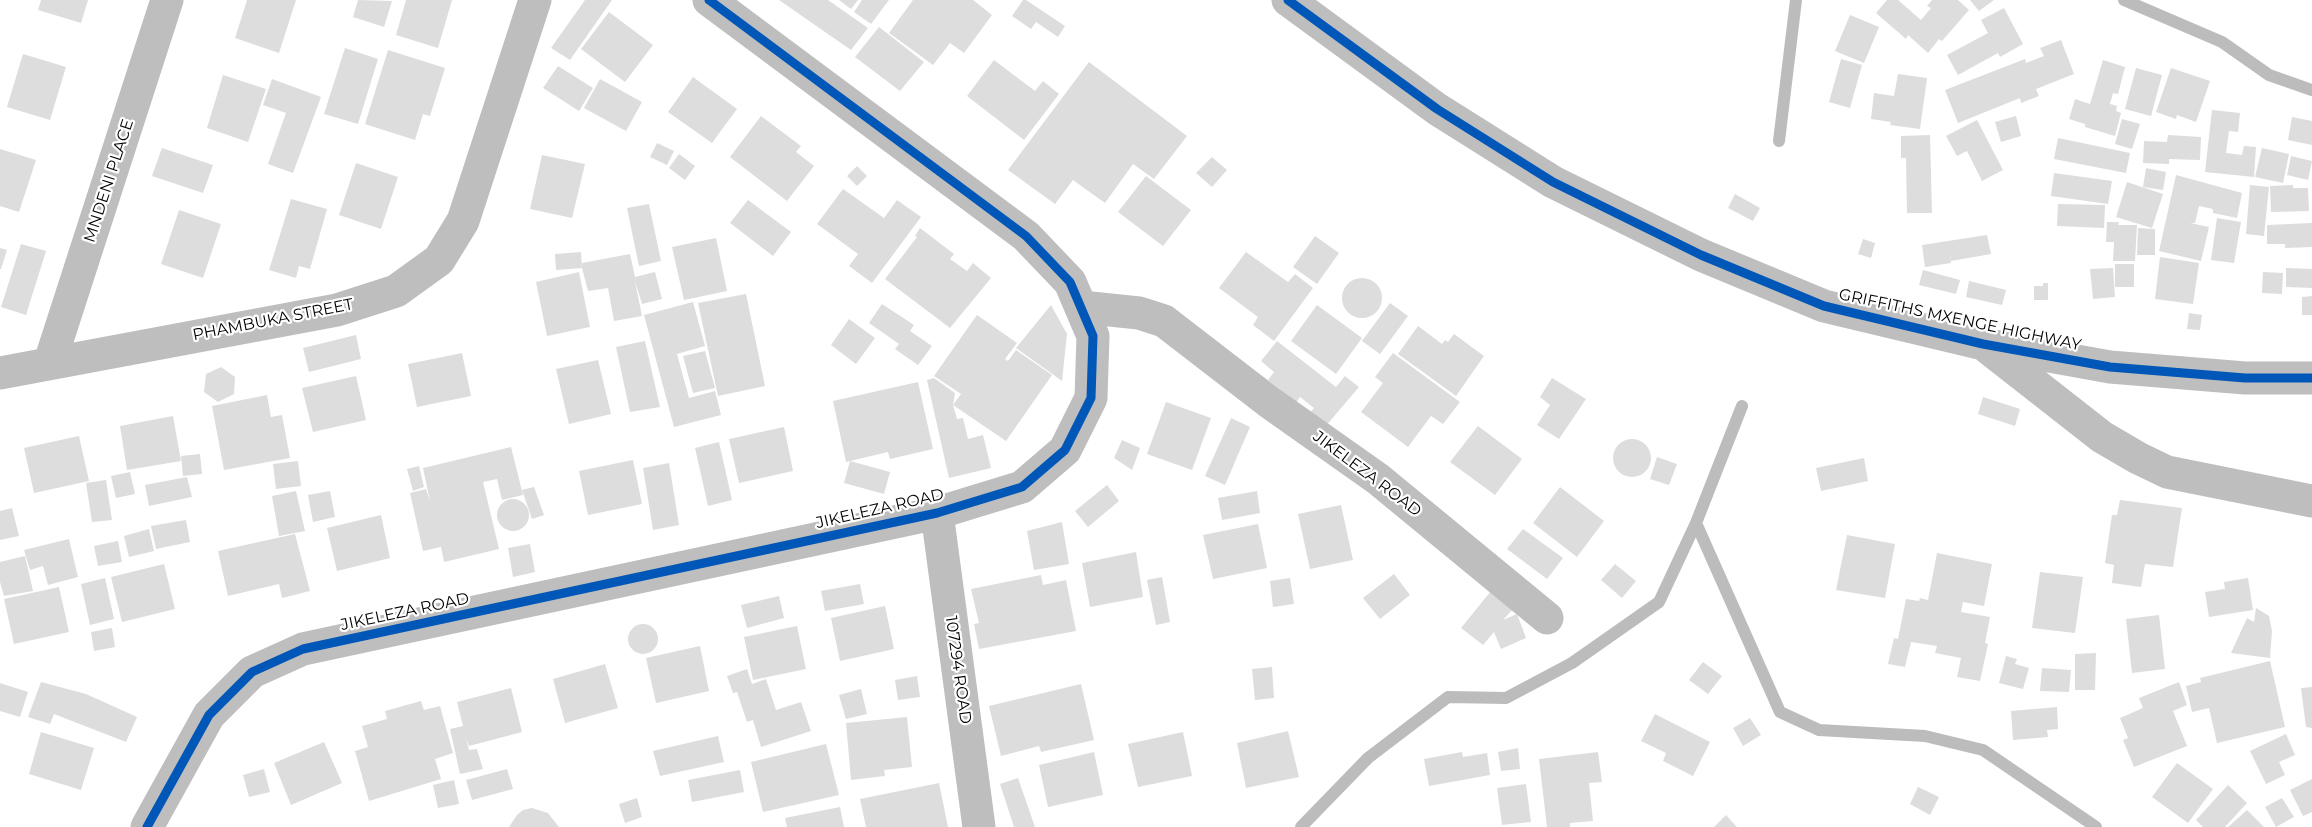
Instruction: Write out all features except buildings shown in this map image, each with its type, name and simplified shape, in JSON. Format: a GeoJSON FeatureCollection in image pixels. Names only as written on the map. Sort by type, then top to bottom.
{"type":"FeatureCollection","features":[{"type":"Feature","properties":{"kind":"street","name":"MNDENI PLACE"},"geometry":{"type":"LineString","coordinates":[[50,362],[168,0]]}},
{"type":"Feature","properties":{"kind":"street","name":"PHAMBUKA STREET"},"geometry":{"type":"LineString","coordinates":[[0,373],[337,310],[396,291],[439,260],[463,221],[536,0]]}},
{"type":"Feature","properties":{"kind":"street","name":"JIKELEZA ROAD"},"geometry":{"type":"LineString","coordinates":[[147,827],[209,715],[252,672],[303,649],[937,513],[1022,487],[1065,450],[1091,398],[1093,336],[1070,282],[1026,236],[709,0]]}},
{"type":"Feature","properties":{"kind":"street","name":"GRIFFITHS MXENGE HIGHWAY"},"geometry":{"type":"LineString","coordinates":[[1288,0],[1437,109],[1553,182],[1701,255],[1824,306],[1983,344],[2110,367],[2245,378],[2312,378]]}},
{"type":"Feature","properties":{"kind":"street","name":"JIKELEZA ROAD"},"geometry":{"type":"LineString","coordinates":[[1081,307],[1139,313],[1164,321],[1269,402],[1378,479],[1547,618]]}},
{"type":"Feature","properties":{"kind":"street"},"geometry":{"type":"LineString","coordinates":[[1983,344],[2102,437],[2148,463],[2167,472],[2312,501]]}},
{"type":"Feature","properties":{"kind":"street","name":"107294 ROAD"},"geometry":{"type":"LineString","coordinates":[[937,513],[979,827]]}},
{"type":"Feature","properties":{"kind":"waterway"},"geometry":{"type":"LineString","coordinates":[[1779,141],[1796,0]]}},
{"type":"Feature","properties":{"kind":"waterway"},"geometry":{"type":"LineString","coordinates":[[2124,0],[2222,42],[2269,75],[2312,90]]}},
{"type":"Feature","properties":{"kind":"waterway"},"geometry":{"type":"LineString","coordinates":[[1301,827],[1368,758],[1448,697],[1506,698],[1572,663],[1659,602],[1696,523],[1742,406]]}},
{"type":"Feature","properties":{"kind":"waterway"},"geometry":{"type":"LineString","coordinates":[[1696,523],[1780,712],[1819,730],[1925,736],[1983,750],[2096,827]]}},
{"type":"Feature","properties":{"kind":"cycle path"},"geometry":{"type":"LineString","coordinates":[[147,827],[209,715],[252,672],[303,649],[937,513],[1022,487],[1065,450],[1091,398],[1093,336],[1070,282],[1026,236],[709,0]]}},
{"type":"Feature","properties":{"kind":"cycle path"},"geometry":{"type":"LineString","coordinates":[[1288,0],[1437,109],[1553,182],[1701,255],[1824,306],[1983,344],[2110,367],[2245,378],[2312,378]]}}]}
